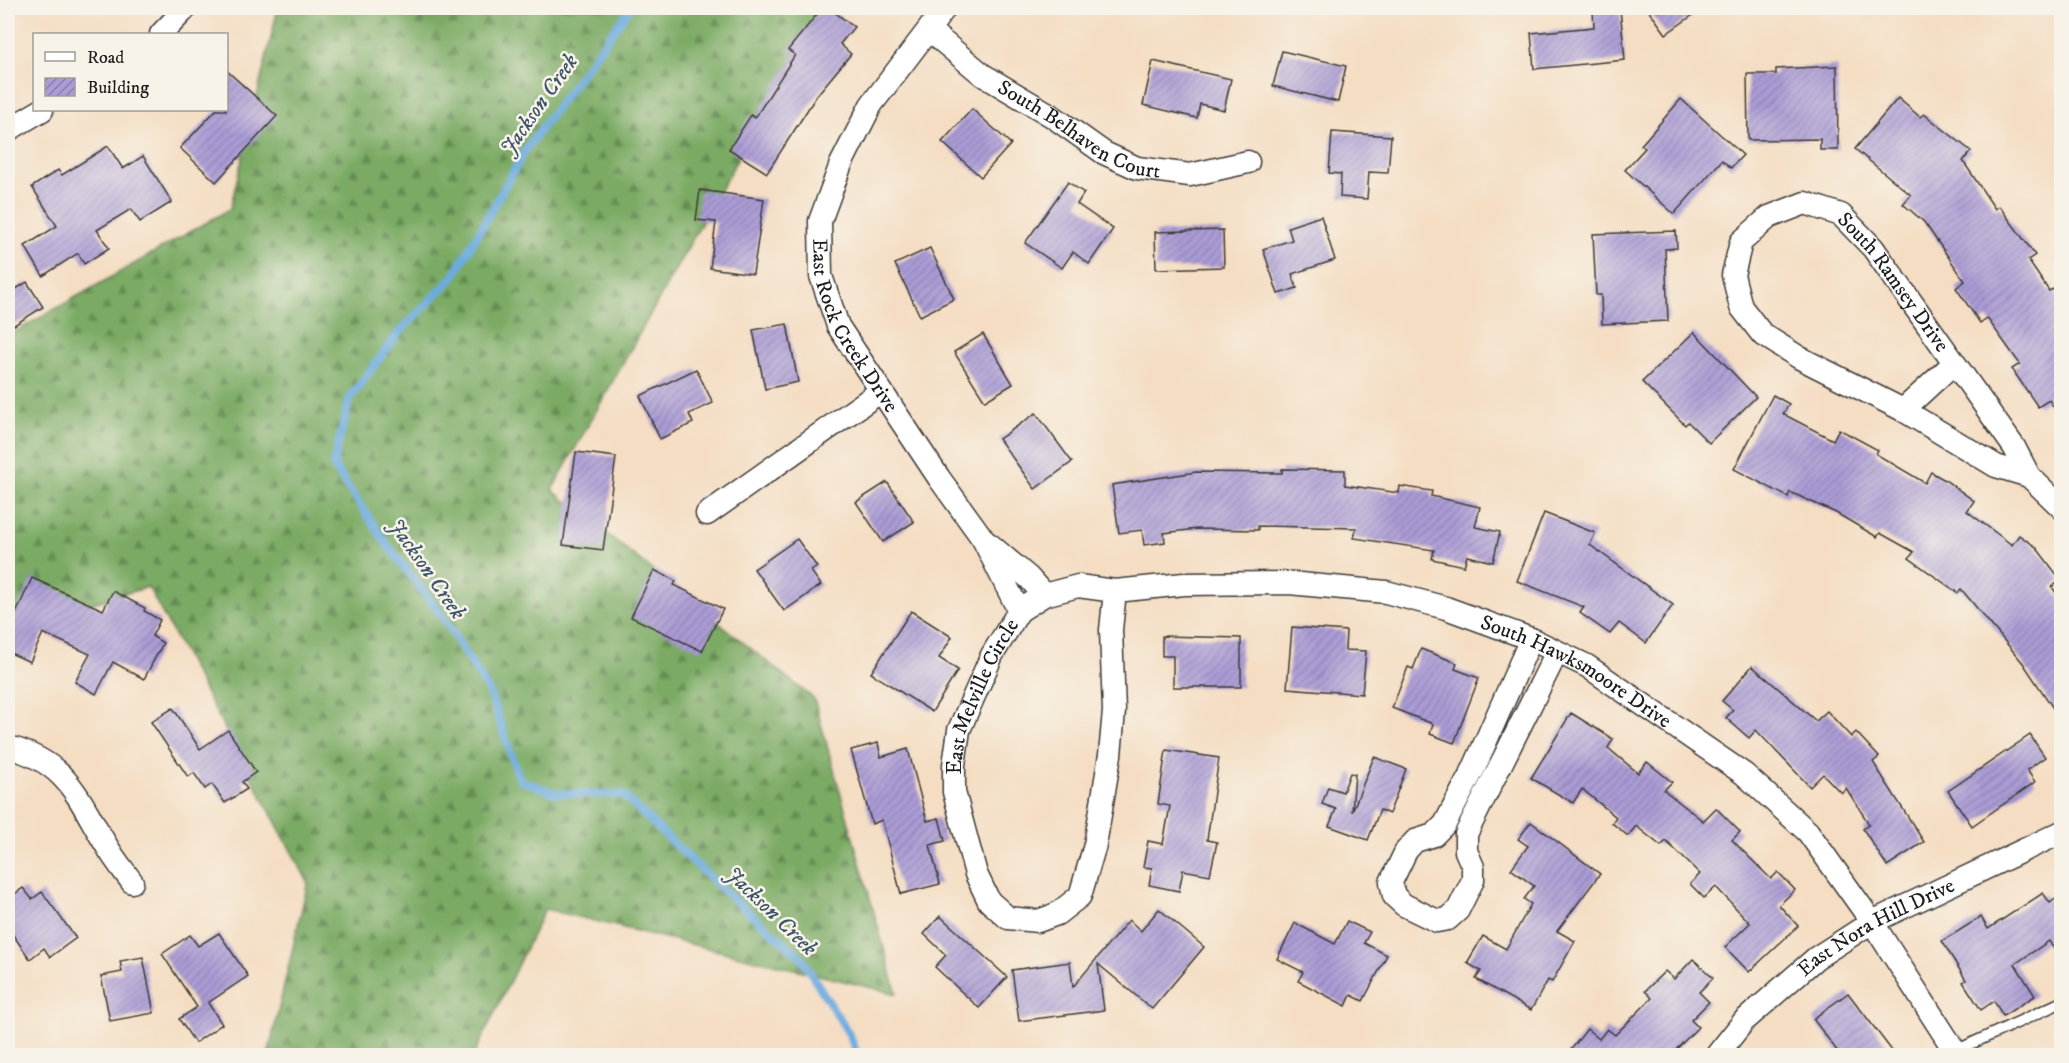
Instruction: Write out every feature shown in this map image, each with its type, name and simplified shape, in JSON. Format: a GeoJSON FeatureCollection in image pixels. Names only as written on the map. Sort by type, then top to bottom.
{"type":"FeatureCollection","features":[{"type":"Feature","properties":{"kind":"street"},"geometry":{"type":"LineString","coordinates":[[162,33],[186,8]]}},
{"type":"Feature","properties":{"kind":"street","name":"East Rock Creek Drive"},"geometry":{"type":"LineString","coordinates":[[945,8],[871,105],[841,164],[820,221],[821,276],[838,326],[983,539],[1019,611]]}},
{"type":"Feature","properties":{"kind":"street","name":"South Belhaven Court"},"geometry":{"type":"LineString","coordinates":[[929,30],[983,75],[1052,117],[1104,153],[1137,168],[1190,175],[1248,162]]}},
{"type":"Feature","properties":{"kind":"street"},"geometry":{"type":"LineString","coordinates":[[8,130],[40,111]]}},
{"type":"Feature","properties":{"kind":"street","name":"South Ramsey Drive"},"geometry":{"type":"LineString","coordinates":[[2029,476],[1996,466],[1903,410],[1800,358],[1761,334],[1741,307],[1733,275],[1741,242],[1769,217],[1805,203],[1841,215],[1874,248],[1953,364],[2014,447],[2029,476],[2061,508]]}},
{"type":"Feature","properties":{"kind":"street","name":"South Ramsey Drive"},"geometry":{"type":"LineString","coordinates":[[1903,410],[1953,364]]}},
{"type":"Feature","properties":{"kind":"street"},"geometry":{"type":"LineString","coordinates":[[707,514],[881,391]]}},
{"type":"Feature","properties":{"kind":"street","name":"East Rock Creek Drive"},"geometry":{"type":"LineString","coordinates":[[983,539],[1029,578],[1044,595]]}},
{"type":"Feature","properties":{"kind":"street","name":"South Hawksmoore Drive"},"geometry":{"type":"LineString","coordinates":[[1044,595],[1078,586],[1115,591],[1184,584],[1289,583],[1386,592],[1446,608],[1531,639],[1587,666],[1744,774],[1808,832],[1872,922],[1953,1054]]}},
{"type":"Feature","properties":{"kind":"street","name":"East Melville Circle"},"geometry":{"type":"LineString","coordinates":[[1044,595],[1019,611],[992,656],[959,730],[954,765],[954,792],[976,874],[989,901],[1008,918],[1038,921],[1057,914],[1080,896],[1095,845],[1112,733],[1111,630],[1115,591]]}},
{"type":"Feature","properties":{"kind":"street"},"geometry":{"type":"LineString","coordinates":[[1531,639],[1483,772],[1466,834],[1466,851],[1473,867],[1473,880],[1458,910],[1449,919],[1437,921],[1404,905],[1394,896],[1391,882],[1406,851],[1415,841],[1434,835],[1445,824],[1483,772],[1557,651]]}},
{"type":"Feature","properties":{"kind":"street"},"geometry":{"type":"LineString","coordinates":[[8,747],[51,766],[73,785],[109,850],[132,882]]}},
{"type":"Feature","properties":{"kind":"street","name":"East Nora Hill Drive"},"geometry":{"type":"LineString","coordinates":[[1716,1056],[1744,1021],[1816,958],[1872,922],[2061,832]]}},
{"type":"Feature","properties":{"kind":"street"},"geometry":{"type":"LineString","coordinates":[[1434,835],[1450,840],[1466,851]]}},
{"type":"Feature","properties":{"kind":"lane"},"geometry":{"type":"LineString","coordinates":[[1953,1054],[2061,1002]]}},
{"type":"Feature","properties":{"kind":"green space"},"geometry":{"type":"Polygon","coordinates":[[[278,8],[822,8],[552,490],[814,699],[897,994],[545,909],[474,1055],[268,1055],[308,882],[148,587],[8,628],[8,336],[230,209],[278,8]]]}},
{"type":"Feature","properties":{"kind":"building"},"geometry":{"type":"Polygon","coordinates":[[[822,8],[829,8],[854,27],[840,44],[851,54],[817,95],[767,173],[729,149],[751,115],[755,118],[795,55],[788,50],[822,8]]]}},
{"type":"Feature","properties":{"kind":"building"},"geometry":{"type":"Polygon","coordinates":[[[1620,8],[1625,60],[1534,69],[1531,33],[1594,27],[1593,11],[1620,8]]]}},
{"type":"Feature","properties":{"kind":"building"},"geometry":{"type":"Polygon","coordinates":[[[1647,8],[1703,8],[1666,34],[1647,8]]]}},
{"type":"Feature","properties":{"kind":"building"},"geometry":{"type":"Polygon","coordinates":[[[1282,51],[1346,66],[1338,102],[1273,86],[1282,51]]]}},
{"type":"Feature","properties":{"kind":"building"},"geometry":{"type":"Polygon","coordinates":[[[1153,61],[1231,79],[1224,110],[1200,104],[1197,118],[1143,105],[1153,61]]]}},
{"type":"Feature","properties":{"kind":"building"},"geometry":{"type":"Polygon","coordinates":[[[1837,66],[1838,150],[1820,150],[1820,139],[1748,140],[1747,74],[1776,74],[1776,69],[1837,66]]]}},
{"type":"Feature","properties":{"kind":"building"},"geometry":{"type":"Polygon","coordinates":[[[228,72],[277,116],[216,182],[180,148],[215,111],[228,111],[228,72]]]}},
{"type":"Feature","properties":{"kind":"building"},"geometry":{"type":"Polygon","coordinates":[[[1898,98],[1920,117],[1924,114],[1971,151],[1963,161],[1995,209],[1999,206],[2035,255],[2028,260],[2049,291],[2053,289],[2061,300],[2061,418],[2049,400],[2038,407],[2012,369],[2020,364],[1987,318],[1980,323],[1956,288],[1965,281],[1924,222],[1903,204],[1911,195],[1855,149],[1898,98]]]}},
{"type":"Feature","properties":{"kind":"building"},"geometry":{"type":"Polygon","coordinates":[[[1681,99],[1743,155],[1731,168],[1722,160],[1674,214],[1625,170],[1645,148],[1641,145],[1681,99]]]}},
{"type":"Feature","properties":{"kind":"building"},"geometry":{"type":"Polygon","coordinates":[[[972,109],[1011,144],[981,177],[942,142],[972,109]]]}},
{"type":"Feature","properties":{"kind":"building"},"geometry":{"type":"Polygon","coordinates":[[[1332,132],[1391,136],[1388,173],[1369,172],[1367,199],[1340,197],[1341,174],[1329,173],[1332,132]]]}},
{"type":"Feature","properties":{"kind":"building"},"geometry":{"type":"Polygon","coordinates":[[[108,146],[123,169],[143,156],[172,202],[140,222],[131,209],[97,230],[109,248],[84,264],[78,253],[43,276],[25,246],[57,226],[32,187],[58,170],[62,175],[108,146]]]}},
{"type":"Feature","properties":{"kind":"building"},"geometry":{"type":"Polygon","coordinates":[[[1068,182],[1084,193],[1077,204],[1113,229],[1089,264],[1073,252],[1062,268],[1025,243],[1068,182]]]}},
{"type":"Feature","properties":{"kind":"building"},"geometry":{"type":"Polygon","coordinates":[[[700,190],[764,199],[753,274],[710,268],[716,222],[696,220],[700,190]]]}},
{"type":"Feature","properties":{"kind":"building"},"geometry":{"type":"Polygon","coordinates":[[[1321,216],[1335,260],[1292,274],[1297,288],[1278,294],[1263,249],[1292,240],[1288,227],[1321,216]]]}},
{"type":"Feature","properties":{"kind":"building"},"geometry":{"type":"Polygon","coordinates":[[[1223,230],[1224,267],[1156,269],[1155,232],[1223,230]]]}},
{"type":"Feature","properties":{"kind":"building"},"geometry":{"type":"Polygon","coordinates":[[[1676,231],[1677,248],[1665,249],[1668,321],[1602,324],[1601,295],[1596,295],[1593,234],[1676,231]]]}},
{"type":"Feature","properties":{"kind":"building"},"geometry":{"type":"Polygon","coordinates":[[[930,248],[954,299],[920,316],[895,264],[930,248]]]}},
{"type":"Feature","properties":{"kind":"building"},"geometry":{"type":"Polygon","coordinates":[[[27,282],[43,307],[8,329],[8,294],[27,282]]]}},
{"type":"Feature","properties":{"kind":"building"},"geometry":{"type":"Polygon","coordinates":[[[787,324],[798,382],[765,389],[753,330],[787,324]]]}},
{"type":"Feature","properties":{"kind":"building"},"geometry":{"type":"Polygon","coordinates":[[[1694,332],[1756,397],[1709,443],[1688,422],[1685,425],[1642,382],[1694,332]]]}},
{"type":"Feature","properties":{"kind":"building"},"geometry":{"type":"Polygon","coordinates":[[[983,334],[1013,384],[985,401],[954,352],[983,334]]]}},
{"type":"Feature","properties":{"kind":"building"},"geometry":{"type":"Polygon","coordinates":[[[696,369],[713,403],[689,414],[693,423],[660,439],[640,396],[696,369]]]}},
{"type":"Feature","properties":{"kind":"building"},"geometry":{"type":"Polygon","coordinates":[[[1773,395],[1789,404],[1783,414],[1833,440],[1839,429],[1878,450],[1876,454],[1925,483],[1931,472],[1945,480],[1974,501],[1967,511],[2012,545],[2019,535],[2036,547],[2061,580],[2052,587],[2061,600],[2061,720],[2023,663],[1961,589],[1958,593],[1909,558],[1914,552],[1880,533],[1877,537],[1836,513],[1790,492],[1788,497],[1734,469],[1773,395]]]}},
{"type":"Feature","properties":{"kind":"building"},"geometry":{"type":"Polygon","coordinates":[[[1036,413],[1072,462],[1035,489],[999,439],[1036,413]]]}},
{"type":"Feature","properties":{"kind":"building"},"geometry":{"type":"Polygon","coordinates":[[[576,452],[616,457],[603,550],[563,545],[576,452]]]}},
{"type":"Feature","properties":{"kind":"building"},"geometry":{"type":"Polygon","coordinates":[[[1282,469],[1345,470],[1345,485],[1399,493],[1400,486],[1432,491],[1431,496],[1480,507],[1475,527],[1500,532],[1493,562],[1467,556],[1464,566],[1432,559],[1434,550],[1354,538],[1356,528],[1258,526],[1258,530],[1197,529],[1164,533],[1165,542],[1144,545],[1142,530],[1119,533],[1112,485],[1196,472],[1282,473],[1282,469]]]}},
{"type":"Feature","properties":{"kind":"building"},"geometry":{"type":"Polygon","coordinates":[[[887,482],[914,522],[883,542],[856,502],[887,482]]]}},
{"type":"Feature","properties":{"kind":"building"},"geometry":{"type":"Polygon","coordinates":[[[1544,513],[1595,533],[1590,545],[1673,605],[1646,643],[1619,623],[1610,634],[1580,613],[1584,607],[1517,581],[1544,513]]]}},
{"type":"Feature","properties":{"kind":"building"},"geometry":{"type":"Polygon","coordinates":[[[797,539],[817,567],[811,571],[821,585],[784,611],[754,569],[797,539]]]}},
{"type":"Feature","properties":{"kind":"building"},"geometry":{"type":"Polygon","coordinates":[[[654,570],[676,581],[674,585],[723,609],[702,651],[631,617],[654,570]]]}},
{"type":"Feature","properties":{"kind":"building"},"geometry":{"type":"Polygon","coordinates":[[[32,578],[103,610],[113,591],[145,608],[144,611],[160,620],[152,636],[163,643],[144,679],[113,662],[96,694],[75,682],[90,654],[43,633],[30,662],[8,652],[8,631],[32,578]]]}},
{"type":"Feature","properties":{"kind":"building"},"geometry":{"type":"Polygon","coordinates":[[[911,611],[952,637],[939,658],[958,670],[932,712],[871,673],[911,611]]]}},
{"type":"Feature","properties":{"kind":"building"},"geometry":{"type":"Polygon","coordinates":[[[1292,627],[1346,631],[1345,650],[1366,651],[1362,694],[1287,688],[1292,627]]]}},
{"type":"Feature","properties":{"kind":"building"},"geometry":{"type":"Polygon","coordinates":[[[1162,636],[1241,638],[1241,687],[1173,687],[1173,656],[1162,656],[1162,636]]]}},
{"type":"Feature","properties":{"kind":"building"},"geometry":{"type":"Polygon","coordinates":[[[1421,649],[1457,663],[1455,669],[1479,678],[1454,743],[1430,734],[1433,724],[1392,708],[1408,667],[1413,669],[1421,649]]]}},
{"type":"Feature","properties":{"kind":"building"},"geometry":{"type":"Polygon","coordinates":[[[1752,666],[1816,721],[1827,711],[1851,737],[1856,732],[1879,757],[1873,762],[1924,842],[1887,866],[1863,829],[1869,824],[1846,788],[1841,793],[1823,774],[1810,787],[1756,730],[1749,738],[1726,718],[1733,710],[1722,701],[1752,666]]]}},
{"type":"Feature","properties":{"kind":"building"},"geometry":{"type":"Polygon","coordinates":[[[173,708],[200,749],[228,730],[256,772],[242,782],[247,789],[225,803],[212,784],[205,789],[194,773],[188,777],[151,722],[173,708]]]}},
{"type":"Feature","properties":{"kind":"building"},"geometry":{"type":"Polygon","coordinates":[[[1571,713],[1613,739],[1608,748],[1638,773],[1647,762],[1672,782],[1664,790],[1703,821],[1716,808],[1740,832],[1732,840],[1771,879],[1778,872],[1795,890],[1779,905],[1798,926],[1749,972],[1725,947],[1750,923],[1716,887],[1704,898],[1690,884],[1700,874],[1666,841],[1661,846],[1636,826],[1628,836],[1612,823],[1616,817],[1582,789],[1573,803],[1531,778],[1571,713]]]}},
{"type":"Feature","properties":{"kind":"building"},"geometry":{"type":"Polygon","coordinates":[[[2030,735],[2045,757],[2027,770],[2035,782],[1972,826],[1948,791],[2030,735]]]}},
{"type":"Feature","properties":{"kind":"building"},"geometry":{"type":"Polygon","coordinates":[[[878,743],[881,757],[908,749],[927,821],[939,818],[945,841],[930,845],[940,884],[901,894],[882,820],[872,824],[851,750],[878,743]]]}},
{"type":"Feature","properties":{"kind":"building"},"geometry":{"type":"Polygon","coordinates":[[[1166,750],[1219,758],[1207,840],[1217,842],[1210,875],[1183,870],[1179,891],[1149,885],[1152,868],[1143,867],[1148,841],[1163,844],[1170,806],[1158,804],[1166,750]]]}},
{"type":"Feature","properties":{"kind":"building"},"geometry":{"type":"Polygon","coordinates":[[[1374,757],[1406,769],[1389,814],[1380,810],[1368,840],[1329,826],[1336,809],[1322,804],[1328,787],[1343,792],[1350,773],[1355,774],[1352,812],[1374,757]]]}},
{"type":"Feature","properties":{"kind":"building"},"geometry":{"type":"Polygon","coordinates":[[[1531,822],[1600,874],[1557,931],[1575,941],[1552,982],[1548,980],[1531,1010],[1476,979],[1481,971],[1467,963],[1483,936],[1506,949],[1531,904],[1524,899],[1534,886],[1511,869],[1528,846],[1518,839],[1531,822]]]}},
{"type":"Feature","properties":{"kind":"building"},"geometry":{"type":"Polygon","coordinates":[[[23,888],[32,899],[42,892],[76,938],[50,957],[44,948],[30,959],[8,928],[8,899],[23,888]]]}},
{"type":"Feature","properties":{"kind":"building"},"geometry":{"type":"Polygon","coordinates":[[[2043,893],[2050,903],[2061,895],[2061,960],[2049,941],[2015,964],[2035,996],[2003,1016],[1994,1001],[1981,1010],[1963,982],[1966,980],[1942,941],[1981,917],[1988,929],[2043,893]]]}},
{"type":"Feature","properties":{"kind":"building"},"geometry":{"type":"Polygon","coordinates":[[[1159,909],[1204,947],[1152,1009],[1098,964],[1104,1010],[1019,1021],[1012,970],[1070,962],[1073,987],[1129,920],[1141,931],[1159,909]]]}},
{"type":"Feature","properties":{"kind":"building"},"geometry":{"type":"Polygon","coordinates":[[[940,916],[1007,977],[979,1008],[935,967],[946,955],[924,934],[940,916]]]}},
{"type":"Feature","properties":{"kind":"building"},"geometry":{"type":"Polygon","coordinates":[[[1347,921],[1370,932],[1364,943],[1387,955],[1363,1001],[1351,995],[1346,1006],[1298,981],[1303,972],[1277,959],[1295,923],[1335,944],[1347,921]]]}},
{"type":"Feature","properties":{"kind":"building"},"geometry":{"type":"Polygon","coordinates":[[[219,933],[248,976],[208,1003],[222,1024],[195,1043],[179,1019],[197,1007],[162,954],[190,935],[198,946],[219,933]]]}},
{"type":"Feature","properties":{"kind":"building"},"geometry":{"type":"Polygon","coordinates":[[[143,957],[154,1013],[110,1021],[101,976],[122,972],[120,961],[143,957]]]}},
{"type":"Feature","properties":{"kind":"building"},"geometry":{"type":"Polygon","coordinates":[[[1693,959],[1713,978],[1699,992],[1709,1002],[1691,1020],[1698,1027],[1670,1056],[1566,1056],[1587,1029],[1599,1039],[1607,1029],[1615,1035],[1652,998],[1645,991],[1665,971],[1674,979],[1693,959]]]}},
{"type":"Feature","properties":{"kind":"building"},"geometry":{"type":"Polygon","coordinates":[[[1848,993],[1896,1056],[1841,1056],[1813,1019],[1848,993]]]}},
{"type":"Feature","properties":{"kind":"waterway","name":"Jackson Creek"},"geometry":{"type":"LineString","coordinates":[[630,8],[526,149],[454,276],[397,335],[350,398],[333,465],[386,543],[442,616],[489,691],[520,780],[555,793],[623,795],[725,892],[800,956],[849,1034],[858,1056]]}}]}
